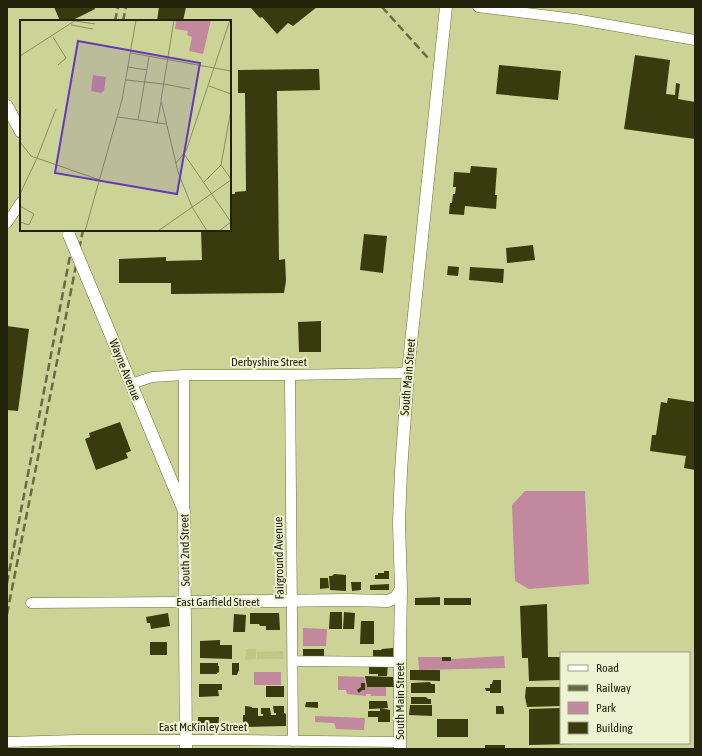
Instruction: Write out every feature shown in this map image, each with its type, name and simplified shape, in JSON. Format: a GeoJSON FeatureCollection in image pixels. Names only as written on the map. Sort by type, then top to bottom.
{"type":"FeatureCollection","features":[{"type":"Feature","properties":{"kind":"main road","name":"South Main Street"},"geometry":{"type":"LineString","coordinates":[[400,745],[400,494],[408,372],[446,7]]}},
{"type":"Feature","properties":{"kind":"main road"},"geometry":{"type":"LineString","coordinates":[[7,106],[20,130]]}},
{"type":"Feature","properties":{"kind":"main road","name":"Wayne Avenue"},"geometry":{"type":"LineString","coordinates":[[68,232],[184,511]]}},
{"type":"Feature","properties":{"kind":"main road","name":"South 2nd Street"},"geometry":{"type":"LineString","coordinates":[[184,511],[186,744]]}},
{"type":"Feature","properties":{"kind":"main road"},"geometry":{"type":"LineString","coordinates":[[388,601],[396,597],[401,589]]}},
{"type":"Feature","properties":{"kind":"main road"},"geometry":{"type":"LineString","coordinates":[[388,601],[396,605],[401,610]]}},
{"type":"Feature","properties":{"kind":"main road","name":"East Garfield Street"},"geometry":{"type":"LineString","coordinates":[[185,602],[388,601]]}},
{"type":"Feature","properties":{"kind":"street"},"geometry":{"type":"LineString","coordinates":[[478,7],[575,18],[695,40]]}},
{"type":"Feature","properties":{"kind":"street"},"geometry":{"type":"LineString","coordinates":[[7,223],[20,204]]}},
{"type":"Feature","properties":{"kind":"street","name":"Derbyshire Street"},"geometry":{"type":"LineString","coordinates":[[131,384],[152,377],[184,375],[290,375],[408,372]]}},
{"type":"Feature","properties":{"kind":"street","name":"South 2nd Street"},"geometry":{"type":"LineString","coordinates":[[184,375],[184,511]]}},
{"type":"Feature","properties":{"kind":"street","name":"Fairground Avenue"},"geometry":{"type":"LineString","coordinates":[[290,375],[293,741]]}},
{"type":"Feature","properties":{"kind":"street","name":"East Garfield Street"},"geometry":{"type":"LineString","coordinates":[[31,603],[185,602]]}},
{"type":"Feature","properties":{"kind":"street"},"geometry":{"type":"LineString","coordinates":[[292,661],[400,662]]}},
{"type":"Feature","properties":{"kind":"street","name":"East McKinley Street"},"geometry":{"type":"LineString","coordinates":[[7,742],[186,744],[293,741],[400,745]]}},
{"type":"Feature","properties":{"kind":"shaded area"},"geometry":{"type":"Polygon","coordinates":[[[246,649],[256,649],[256,659],[245,660],[246,649]]]}},
{"type":"Feature","properties":{"kind":"shaded area"},"geometry":{"type":"Polygon","coordinates":[[[283,651],[284,659],[257,659],[257,652],[283,651]]]}},
{"type":"Feature","properties":{"kind":"green space"},"geometry":{"type":"Polygon","coordinates":[[[525,491],[585,491],[589,584],[529,589],[515,581],[512,505],[525,491]]]}},
{"type":"Feature","properties":{"kind":"green space"},"geometry":{"type":"Polygon","coordinates":[[[303,628],[327,629],[326,646],[303,646],[303,628]]]}},
{"type":"Feature","properties":{"kind":"green space"},"geometry":{"type":"Polygon","coordinates":[[[504,656],[505,668],[419,670],[418,657],[442,657],[442,661],[451,661],[451,659],[504,656]]]}},
{"type":"Feature","properties":{"kind":"green space"},"geometry":{"type":"Polygon","coordinates":[[[254,672],[281,672],[281,685],[254,685],[254,672]]]}},
{"type":"Feature","properties":{"kind":"green space"},"geometry":{"type":"Polygon","coordinates":[[[338,676],[364,677],[367,687],[386,687],[386,696],[347,694],[346,690],[338,690],[338,676]]]}},
{"type":"Feature","properties":{"kind":"green space"},"geometry":{"type":"Polygon","coordinates":[[[315,716],[365,718],[364,730],[336,729],[334,723],[315,722],[315,716]]]}},
{"type":"Feature","properties":{"kind":"building"},"geometry":{"type":"Polygon","coordinates":[[[54,7],[94,7],[95,9],[73,20],[60,20],[54,7]]]}},
{"type":"Feature","properties":{"kind":"building"},"geometry":{"type":"Polygon","coordinates":[[[159,7],[186,7],[183,20],[157,20],[159,7]]]}},
{"type":"Feature","properties":{"kind":"building"},"geometry":{"type":"Polygon","coordinates":[[[250,7],[317,7],[293,26],[288,23],[277,34],[262,17],[260,18],[250,7]]]}},
{"type":"Feature","properties":{"kind":"building"},"geometry":{"type":"Polygon","coordinates":[[[635,55],[670,60],[666,94],[675,95],[676,83],[680,84],[678,99],[695,102],[695,139],[624,129],[635,55]]]}},
{"type":"Feature","properties":{"kind":"building"},"geometry":{"type":"Polygon","coordinates":[[[499,65],[561,71],[558,100],[496,94],[499,65]]]}},
{"type":"Feature","properties":{"kind":"building"},"geometry":{"type":"Polygon","coordinates":[[[319,69],[320,90],[277,91],[279,260],[285,259],[286,281],[284,293],[171,294],[171,283],[119,283],[119,259],[166,257],[166,261],[202,260],[201,231],[231,231],[231,194],[246,191],[245,93],[238,93],[238,70],[319,69]]]}},
{"type":"Feature","properties":{"kind":"building"},"geometry":{"type":"Polygon","coordinates":[[[471,166],[497,168],[495,195],[497,195],[496,209],[465,206],[464,215],[449,214],[450,203],[452,203],[453,194],[455,194],[456,187],[453,187],[454,172],[470,173],[471,166]]]}},
{"type":"Feature","properties":{"kind":"building"},"geometry":{"type":"Polygon","coordinates":[[[364,234],[387,236],[383,273],[360,270],[364,234]]]}},
{"type":"Feature","properties":{"kind":"building"},"geometry":{"type":"Polygon","coordinates":[[[533,245],[535,260],[507,263],[506,248],[533,245]]]}},
{"type":"Feature","properties":{"kind":"building"},"geometry":{"type":"Polygon","coordinates":[[[448,266],[459,267],[458,276],[447,275],[448,266]]]}},
{"type":"Feature","properties":{"kind":"building"},"geometry":{"type":"Polygon","coordinates":[[[470,267],[504,269],[503,283],[469,280],[470,267]]]}},
{"type":"Feature","properties":{"kind":"building"},"geometry":{"type":"Polygon","coordinates":[[[321,321],[321,352],[299,352],[298,322],[321,321]]]}},
{"type":"Feature","properties":{"kind":"building"},"geometry":{"type":"Polygon","coordinates":[[[7,326],[29,329],[18,411],[7,410],[7,326]]]}},
{"type":"Feature","properties":{"kind":"building"},"geometry":{"type":"Polygon","coordinates":[[[668,398],[695,402],[695,470],[684,468],[686,456],[650,451],[652,435],[656,435],[661,402],[667,403],[668,398]]]}},
{"type":"Feature","properties":{"kind":"building"},"geometry":{"type":"Polygon","coordinates":[[[120,422],[131,451],[126,453],[128,458],[96,470],[85,439],[90,437],[89,433],[120,422]]]}},
{"type":"Feature","properties":{"kind":"building"},"geometry":{"type":"Polygon","coordinates":[[[384,571],[389,571],[389,579],[375,579],[375,575],[378,575],[378,573],[384,573],[384,571]]]}},
{"type":"Feature","properties":{"kind":"building"},"geometry":{"type":"Polygon","coordinates":[[[334,574],[346,575],[346,591],[330,590],[329,576],[334,574]]]}},
{"type":"Feature","properties":{"kind":"building"},"geometry":{"type":"Polygon","coordinates":[[[320,578],[328,578],[329,588],[320,589],[320,578]]]}},
{"type":"Feature","properties":{"kind":"building"},"geometry":{"type":"Polygon","coordinates":[[[351,582],[361,582],[361,590],[352,591],[351,582]]]}},
{"type":"Feature","properties":{"kind":"building"},"geometry":{"type":"Polygon","coordinates":[[[389,584],[389,590],[370,590],[370,585],[389,584]]]}},
{"type":"Feature","properties":{"kind":"building"},"geometry":{"type":"Polygon","coordinates":[[[440,597],[440,605],[415,605],[415,598],[440,597]]]}},
{"type":"Feature","properties":{"kind":"building"},"geometry":{"type":"Polygon","coordinates":[[[444,598],[471,598],[471,605],[444,605],[444,598]]]}},
{"type":"Feature","properties":{"kind":"building"},"geometry":{"type":"Polygon","coordinates":[[[547,604],[548,657],[560,657],[560,680],[529,681],[528,658],[522,658],[520,606],[547,604]]]}},
{"type":"Feature","properties":{"kind":"building"},"geometry":{"type":"Polygon","coordinates":[[[330,612],[342,612],[342,629],[329,629],[330,612]]]}},
{"type":"Feature","properties":{"kind":"building"},"geometry":{"type":"Polygon","coordinates":[[[344,612],[355,613],[354,629],[343,629],[344,612]]]}},
{"type":"Feature","properties":{"kind":"building"},"geometry":{"type":"Polygon","coordinates":[[[168,613],[170,626],[151,629],[150,623],[147,623],[146,617],[168,613]]]}},
{"type":"Feature","properties":{"kind":"building"},"geometry":{"type":"Polygon","coordinates":[[[250,613],[279,613],[280,630],[266,630],[266,626],[250,624],[250,613]]]}},
{"type":"Feature","properties":{"kind":"building"},"geometry":{"type":"Polygon","coordinates":[[[234,614],[246,615],[245,632],[233,632],[234,614]]]}},
{"type":"Feature","properties":{"kind":"building"},"geometry":{"type":"Polygon","coordinates":[[[361,621],[374,621],[374,644],[360,644],[361,621]]]}},
{"type":"Feature","properties":{"kind":"building"},"geometry":{"type":"Polygon","coordinates":[[[220,640],[220,645],[232,645],[232,659],[200,658],[200,641],[220,640]]]}},
{"type":"Feature","properties":{"kind":"building"},"geometry":{"type":"Polygon","coordinates":[[[150,642],[167,642],[167,655],[150,655],[150,642]]]}},
{"type":"Feature","properties":{"kind":"building"},"geometry":{"type":"Polygon","coordinates":[[[393,648],[393,659],[373,658],[373,650],[393,648]]]}},
{"type":"Feature","properties":{"kind":"building"},"geometry":{"type":"Polygon","coordinates":[[[303,649],[324,649],[324,659],[303,657],[303,649]]]}},
{"type":"Feature","properties":{"kind":"building"},"geometry":{"type":"Polygon","coordinates":[[[442,657],[451,657],[451,661],[442,661],[442,657]]]}},
{"type":"Feature","properties":{"kind":"building"},"geometry":{"type":"Polygon","coordinates":[[[200,663],[218,663],[219,672],[217,674],[200,674],[200,663]]]}},
{"type":"Feature","properties":{"kind":"building"},"geometry":{"type":"Polygon","coordinates":[[[232,663],[239,663],[239,671],[237,675],[232,675],[232,663]]]}},
{"type":"Feature","properties":{"kind":"building"},"geometry":{"type":"Polygon","coordinates":[[[369,663],[388,663],[387,676],[369,674],[369,663]]]}},
{"type":"Feature","properties":{"kind":"building"},"geometry":{"type":"Polygon","coordinates":[[[410,670],[440,670],[440,681],[410,680],[410,670]]]}},
{"type":"Feature","properties":{"kind":"building"},"geometry":{"type":"Polygon","coordinates":[[[365,676],[393,677],[394,687],[367,687],[365,676]]]}},
{"type":"Feature","properties":{"kind":"building"},"geometry":{"type":"Polygon","coordinates":[[[493,680],[501,680],[501,693],[490,693],[490,691],[486,691],[485,688],[490,688],[490,684],[492,684],[493,680]]]}},
{"type":"Feature","properties":{"kind":"building"},"geometry":{"type":"Polygon","coordinates":[[[430,682],[431,684],[435,684],[435,693],[411,693],[411,683],[430,682]]]}},
{"type":"Feature","properties":{"kind":"building"},"geometry":{"type":"Polygon","coordinates":[[[361,683],[365,683],[365,690],[362,690],[359,693],[357,690],[361,687],[361,683]]]}},
{"type":"Feature","properties":{"kind":"building"},"geometry":{"type":"Polygon","coordinates":[[[199,684],[222,684],[222,690],[218,690],[219,696],[199,697],[199,684]]]}},
{"type":"Feature","properties":{"kind":"building"},"geometry":{"type":"Polygon","coordinates":[[[266,686],[284,686],[284,697],[266,697],[266,686]]]}},
{"type":"Feature","properties":{"kind":"building"},"geometry":{"type":"Polygon","coordinates":[[[526,687],[560,687],[560,706],[527,707],[525,697],[526,687]]]}},
{"type":"Feature","properties":{"kind":"building"},"geometry":{"type":"Polygon","coordinates":[[[411,697],[426,697],[431,699],[431,704],[411,704],[411,697]]]}},
{"type":"Feature","properties":{"kind":"building"},"geometry":{"type":"Polygon","coordinates":[[[369,701],[387,701],[388,708],[369,709],[369,701]]]}},
{"type":"Feature","properties":{"kind":"building"},"geometry":{"type":"Polygon","coordinates":[[[306,702],[318,702],[318,708],[305,707],[306,702]]]}},
{"type":"Feature","properties":{"kind":"building"},"geometry":{"type":"Polygon","coordinates":[[[410,705],[432,705],[432,716],[409,715],[410,705]]]}},
{"type":"Feature","properties":{"kind":"building"},"geometry":{"type":"Polygon","coordinates":[[[245,706],[258,708],[258,716],[263,716],[263,714],[261,714],[261,708],[270,708],[271,715],[276,715],[276,713],[274,713],[273,706],[284,706],[286,726],[243,727],[245,706]]]}},
{"type":"Feature","properties":{"kind":"building"},"geometry":{"type":"Polygon","coordinates":[[[496,706],[503,706],[504,714],[496,714],[496,706]]]}},
{"type":"Feature","properties":{"kind":"building"},"geometry":{"type":"Polygon","coordinates":[[[380,708],[390,710],[390,722],[378,722],[378,717],[368,717],[368,711],[380,711],[380,708]]]}},
{"type":"Feature","properties":{"kind":"building"},"geometry":{"type":"Polygon","coordinates":[[[560,708],[560,744],[573,744],[529,745],[529,709],[560,708]]]}},
{"type":"Feature","properties":{"kind":"building"},"geometry":{"type":"Polygon","coordinates":[[[198,717],[219,717],[218,729],[198,728],[198,717]]]}},
{"type":"Feature","properties":{"kind":"building"},"geometry":{"type":"Polygon","coordinates":[[[437,719],[468,719],[468,737],[437,737],[437,719]]]}},
{"type":"Feature","properties":{"kind":"building"},"geometry":{"type":"Polygon","coordinates":[[[485,745],[505,745],[505,749],[485,749],[485,745]]]}},
{"type":"Feature","properties":{"kind":"railway"},"geometry":{"type":"LineString","coordinates":[[115,20],[118,7]]}},
{"type":"Feature","properties":{"kind":"railway"},"geometry":{"type":"LineString","coordinates":[[123,20],[126,7]]}},
{"type":"Feature","properties":{"kind":"railway"},"geometry":{"type":"LineString","coordinates":[[382,7],[428,58]]}},
{"type":"Feature","properties":{"kind":"railway"},"geometry":{"type":"LineString","coordinates":[[7,583],[75,231]]}},
{"type":"Feature","properties":{"kind":"railway"},"geometry":{"type":"LineString","coordinates":[[7,614],[83,231]]}}]}
